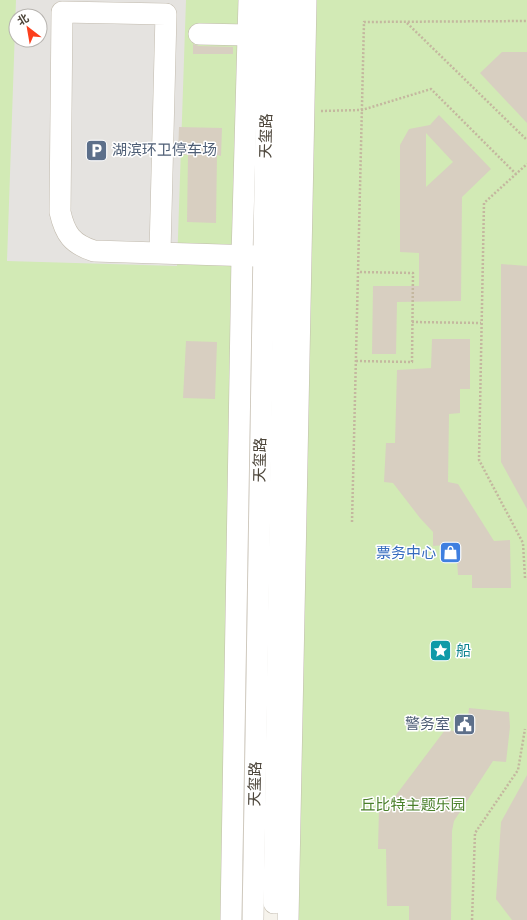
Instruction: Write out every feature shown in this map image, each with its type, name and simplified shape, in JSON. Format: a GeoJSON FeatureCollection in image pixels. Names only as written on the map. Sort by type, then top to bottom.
{"type":"FeatureCollection","features":[{"type":"Feature","properties":{"kind":"street"},"geometry":{"type":"LineString","coordinates":[[231,920],[242,256],[249,0]]}},
{"type":"Feature","properties":{"kind":"street","name":"天玺路"},"geometry":{"type":"LineString","coordinates":[[268,0],[284,188]]}},
{"type":"Feature","properties":{"kind":"street","name":"天玺路"},"geometry":{"type":"LineString","coordinates":[[274,920],[279,480],[274,257],[284,188],[286,0]]}},
{"type":"Feature","properties":{"kind":"street"},"geometry":{"type":"LineString","coordinates":[[288,920],[279,480],[284,188],[303,112],[306,0]]}},
{"type":"Feature","properties":{"kind":"street"},"geometry":{"type":"LineString","coordinates":[[160,252],[166,14],[62,12],[60,212],[62,224],[71,239],[85,248],[94,251],[274,257]]}},
{"type":"Feature","properties":{"kind":"street"},"geometry":{"type":"LineString","coordinates":[[199,34],[248,35]]}},
{"type":"Feature","properties":{"kind":"street"},"geometry":{"type":"LineString","coordinates":[[238,480],[279,480]]}},
{"type":"Feature","properties":{"kind":"street","name":"天玺路"},"geometry":{"type":"LineString","coordinates":[[253,920],[279,480]]}},
{"type":"Feature","properties":{"kind":"path"},"geometry":{"type":"LineString","coordinates":[[352,522],[364,22],[527,21]]}},
{"type":"Feature","properties":{"kind":"path"},"geometry":{"type":"LineString","coordinates":[[407,22],[527,140]]}},
{"type":"Feature","properties":{"kind":"path"},"geometry":{"type":"LineString","coordinates":[[303,112],[362,110],[431,89],[516,174]]}},
{"type":"Feature","properties":{"kind":"path"},"geometry":{"type":"LineString","coordinates":[[525,578],[523,543],[479,460],[484,203],[527,164]]}},
{"type":"Feature","properties":{"kind":"path"},"geometry":{"type":"LineString","coordinates":[[356,361],[412,362],[413,273],[358,272]]}},
{"type":"Feature","properties":{"kind":"path"},"geometry":{"type":"LineString","coordinates":[[412,322],[481,323]]}},
{"type":"Feature","properties":{"kind":"path"},"geometry":{"type":"LineString","coordinates":[[472,920],[475,834],[518,770],[525,729]]}},
{"type":"Feature","properties":{"kind":"green space"},"geometry":{"type":"Polygon","coordinates":[[[0,0],[253,0],[241,920],[0,920],[0,0]]]}},
{"type":"Feature","properties":{"kind":"green space","name":"丘比特主题乐园"},"geometry":{"type":"Polygon","coordinates":[[[315,0],[527,0],[527,920],[296,920],[315,0]]]}},
{"type":"Feature","properties":{"kind":"shaded area","name":"湖滨环卫停车场"},"geometry":{"type":"Polygon","coordinates":[[[16,0],[186,0],[177,266],[7,261],[14,48],[48,48],[48,8],[16,8],[16,0]]]}},
{"type":"Feature","properties":{"kind":"building"},"geometry":{"type":"Polygon","coordinates":[[[193,44],[199,46],[233,47],[233,54],[193,54],[193,44]]]}},
{"type":"Feature","properties":{"kind":"building"},"geometry":{"type":"Polygon","coordinates":[[[502,52],[527,52],[527,123],[480,73],[502,52]]]}},
{"type":"Feature","properties":{"kind":"building"},"geometry":{"type":"Polygon","coordinates":[[[439,115],[491,169],[462,197],[461,301],[397,302],[396,354],[372,354],[373,286],[419,286],[419,253],[400,252],[400,145],[409,129],[430,125],[439,115]],[[426,133],[426,187],[453,162],[426,133]]]}},
{"type":"Feature","properties":{"kind":"building"},"geometry":{"type":"Polygon","coordinates":[[[179,127],[222,128],[221,156],[217,155],[216,223],[187,222],[188,155],[178,154],[179,127]]]}},
{"type":"Feature","properties":{"kind":"building"},"geometry":{"type":"Polygon","coordinates":[[[501,264],[527,266],[527,509],[501,462],[501,264]]]}},
{"type":"Feature","properties":{"kind":"building"},"geometry":{"type":"Polygon","coordinates":[[[432,339],[470,339],[470,389],[460,389],[460,413],[449,414],[448,482],[458,484],[494,541],[510,540],[511,588],[472,588],[472,575],[458,575],[457,560],[445,561],[445,545],[433,546],[433,532],[420,518],[393,483],[384,482],[386,443],[395,443],[397,370],[431,368],[432,339]]]}},
{"type":"Feature","properties":{"kind":"building"},"geometry":{"type":"Polygon","coordinates":[[[186,341],[217,342],[215,399],[183,398],[186,341]]]}},
{"type":"Feature","properties":{"kind":"building"},"geometry":{"type":"Polygon","coordinates":[[[469,708],[509,712],[510,727],[506,762],[493,761],[454,821],[452,831],[451,920],[409,920],[409,906],[387,906],[386,849],[378,849],[379,807],[387,807],[445,730],[455,731],[463,717],[468,717],[469,708]]]}},
{"type":"Feature","properties":{"kind":"building"},"geometry":{"type":"Polygon","coordinates":[[[527,775],[527,920],[512,920],[496,899],[501,822],[527,775]]]}},
{"type":"Feature","properties":{"kind":"place","name":"湖滨环卫停车场"},"geometry":{"type":"Point","coordinates":[96,150]}},
{"type":"Feature","properties":{"kind":"place","name":"票务中心"},"geometry":{"type":"Point","coordinates":[451,553]}},
{"type":"Feature","properties":{"kind":"place","name":"船"},"geometry":{"type":"Point","coordinates":[441,651]}},
{"type":"Feature","properties":{"kind":"place","name":"警务室"},"geometry":{"type":"Point","coordinates":[465,724]}}]}
